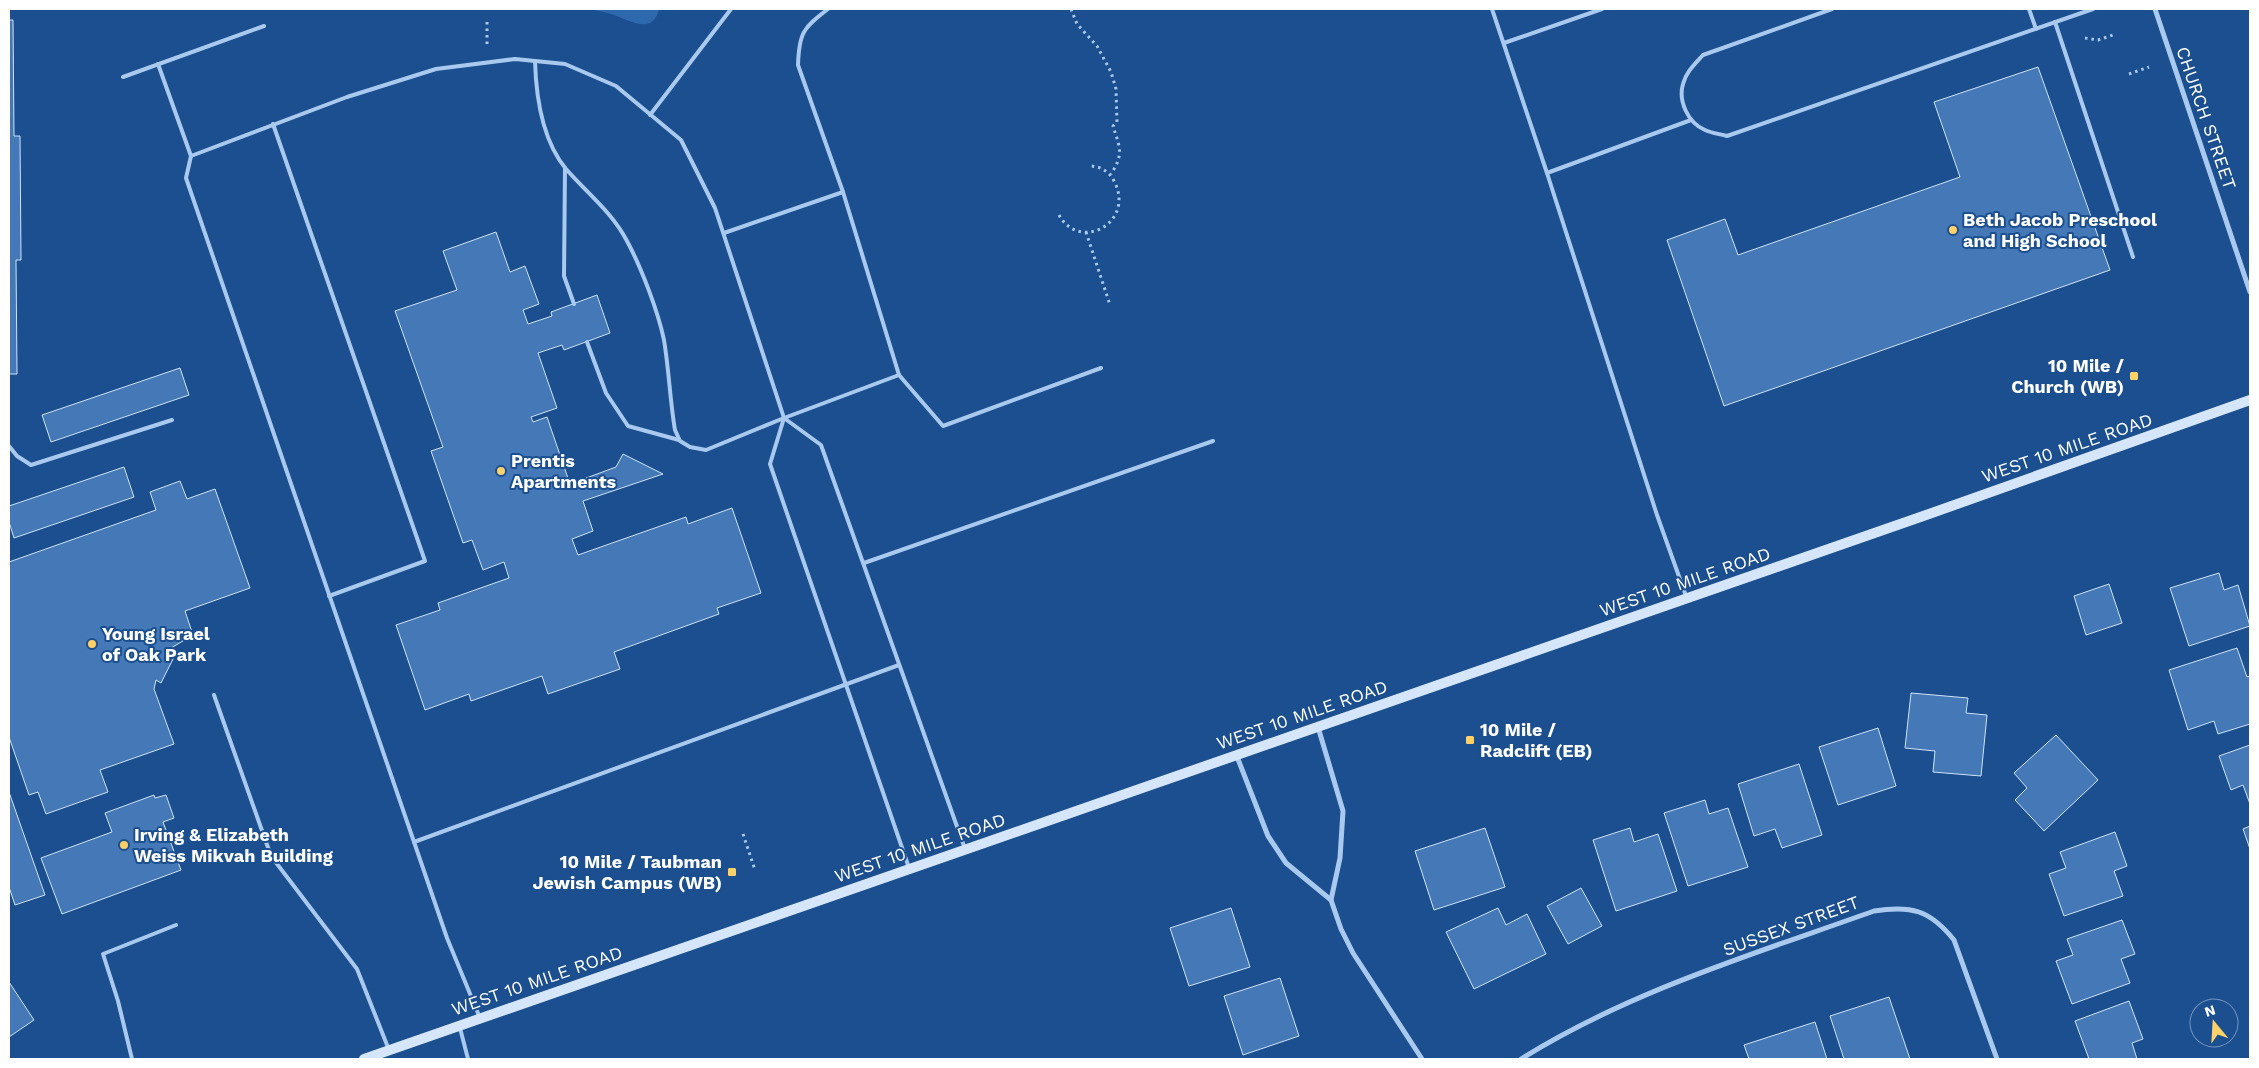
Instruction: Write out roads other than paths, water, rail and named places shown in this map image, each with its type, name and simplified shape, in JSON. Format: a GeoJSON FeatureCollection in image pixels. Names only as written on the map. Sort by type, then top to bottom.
{"type":"FeatureCollection","features":[{"type":"Feature","properties":{"kind":"main road","name":"WEST 10 MILE ROAD"},"geometry":{"type":"LineString","coordinates":[[364,1059],[2250,400]]}},
{"type":"Feature","properties":{"kind":"street","name":"CHURCH STREET"},"geometry":{"type":"LineString","coordinates":[[2155,9],[2250,292]]}},
{"type":"Feature","properties":{"kind":"street"},"geometry":{"type":"LineString","coordinates":[[1318,726],[1344,811],[1340,858],[1331,900],[1341,929],[1353,953],[1422,1059]]}},
{"type":"Feature","properties":{"kind":"street"},"geometry":{"type":"LineString","coordinates":[[1236,754],[1268,836],[1286,863],[1331,900]]}},
{"type":"Feature","properties":{"kind":"street","name":"SUSSEX STREET"},"geometry":{"type":"LineString","coordinates":[[1521,1059],[1578,1026],[1651,992],[1874,911],[1896,908],[1916,910],[1929,916],[1942,925],[1954,940],[1997,1059]]}},
{"type":"Feature","properties":{"kind":"lane"},"geometry":{"type":"LineString","coordinates":[[650,115],[731,9]]}},
{"type":"Feature","properties":{"kind":"lane"},"geometry":{"type":"LineString","coordinates":[[828,9],[808,25],[799,44],[798,65],[843,192],[899,375],[943,426],[1101,368]]}},
{"type":"Feature","properties":{"kind":"lane"},"geometry":{"type":"LineString","coordinates":[[1492,9],[1657,515],[1686,598]]}},
{"type":"Feature","properties":{"kind":"lane"},"geometry":{"type":"LineString","coordinates":[[1504,43],[1602,9]]}},
{"type":"Feature","properties":{"kind":"lane"},"geometry":{"type":"LineString","coordinates":[[1832,9],[1703,55],[1690,68],[1682,85],[1682,98],[1686,112],[1691,120],[1704,130],[1727,136],[2093,9]]}},
{"type":"Feature","properties":{"kind":"lane"},"geometry":{"type":"LineString","coordinates":[[2029,9],[2036,29]]}},
{"type":"Feature","properties":{"kind":"lane"},"geometry":{"type":"LineString","coordinates":[[2055,22],[2133,258]]}},
{"type":"Feature","properties":{"kind":"lane"},"geometry":{"type":"LineString","coordinates":[[123,77],[264,26]]}},
{"type":"Feature","properties":{"kind":"lane"},"geometry":{"type":"LineString","coordinates":[[191,156],[347,97],[436,69],[515,59],[565,64],[616,86],[681,140],[715,208],[784,418],[770,464],[910,869]]}},
{"type":"Feature","properties":{"kind":"lane"},"geometry":{"type":"LineString","coordinates":[[535,61],[536,88],[540,109],[551,142],[565,168],[604,207],[626,238],[641,269],[664,340],[671,408],[675,430],[680,441]]}},
{"type":"Feature","properties":{"kind":"lane"},"geometry":{"type":"LineString","coordinates":[[158,64],[191,156],[186,178],[447,938],[480,1018]]}},
{"type":"Feature","properties":{"kind":"lane"},"geometry":{"type":"LineString","coordinates":[[1547,173],[1691,120]]}},
{"type":"Feature","properties":{"kind":"lane"},"geometry":{"type":"LineString","coordinates":[[274,124],[425,561],[329,596]]}},
{"type":"Feature","properties":{"kind":"lane"},"geometry":{"type":"LineString","coordinates":[[565,168],[564,276],[574,304]]}},
{"type":"Feature","properties":{"kind":"lane"},"geometry":{"type":"LineString","coordinates":[[724,233],[843,192]]}},
{"type":"Feature","properties":{"kind":"lane"},"geometry":{"type":"LineString","coordinates":[[587,342],[606,393],[628,426],[680,441],[690,447],[706,450],[784,418],[899,375]]}},
{"type":"Feature","properties":{"kind":"lane"},"geometry":{"type":"LineString","coordinates":[[784,418],[821,445],[965,850]]}},
{"type":"Feature","properties":{"kind":"lane"},"geometry":{"type":"LineString","coordinates":[[9,446],[17,456],[32,465],[172,420]]}},
{"type":"Feature","properties":{"kind":"lane"},"geometry":{"type":"LineString","coordinates":[[864,563],[1213,441]]}},
{"type":"Feature","properties":{"kind":"lane"},"geometry":{"type":"LineString","coordinates":[[414,842],[900,665]]}},
{"type":"Feature","properties":{"kind":"lane"},"geometry":{"type":"LineString","coordinates":[[214,695],[271,856],[358,969],[390,1050]]}},
{"type":"Feature","properties":{"kind":"lane"},"geometry":{"type":"LineString","coordinates":[[132,1059],[118,1001],[103,954],[176,925]]}},
{"type":"Feature","properties":{"kind":"lane"},"geometry":{"type":"LineString","coordinates":[[460,1026],[468,1059]]}},
{"type":"Feature","properties":{"kind":"place","name":"Beth Jacob Preschool and High School"},"geometry":{"type":"Point","coordinates":[1953,230]}},
{"type":"Feature","properties":{"kind":"place","name":"10 Mile / Church (WB)"},"geometry":{"type":"Point","coordinates":[2134,376]}},
{"type":"Feature","properties":{"kind":"place","name":"Prentis Apartments"},"geometry":{"type":"Point","coordinates":[501,471]}},
{"type":"Feature","properties":{"kind":"place","name":"Young Israel of Oak Park"},"geometry":{"type":"Point","coordinates":[92,644]}},
{"type":"Feature","properties":{"kind":"place","name":"10 Mile / Radclift (EB)"},"geometry":{"type":"Point","coordinates":[1470,740]}},
{"type":"Feature","properties":{"kind":"place","name":"Irving & Elizabeth Weiss Mikvah Building"},"geometry":{"type":"Point","coordinates":[124,845]}},
{"type":"Feature","properties":{"kind":"place","name":"10 Mile / Taubman Jewish Campus (WB)"},"geometry":{"type":"Point","coordinates":[732,872]}}]}
